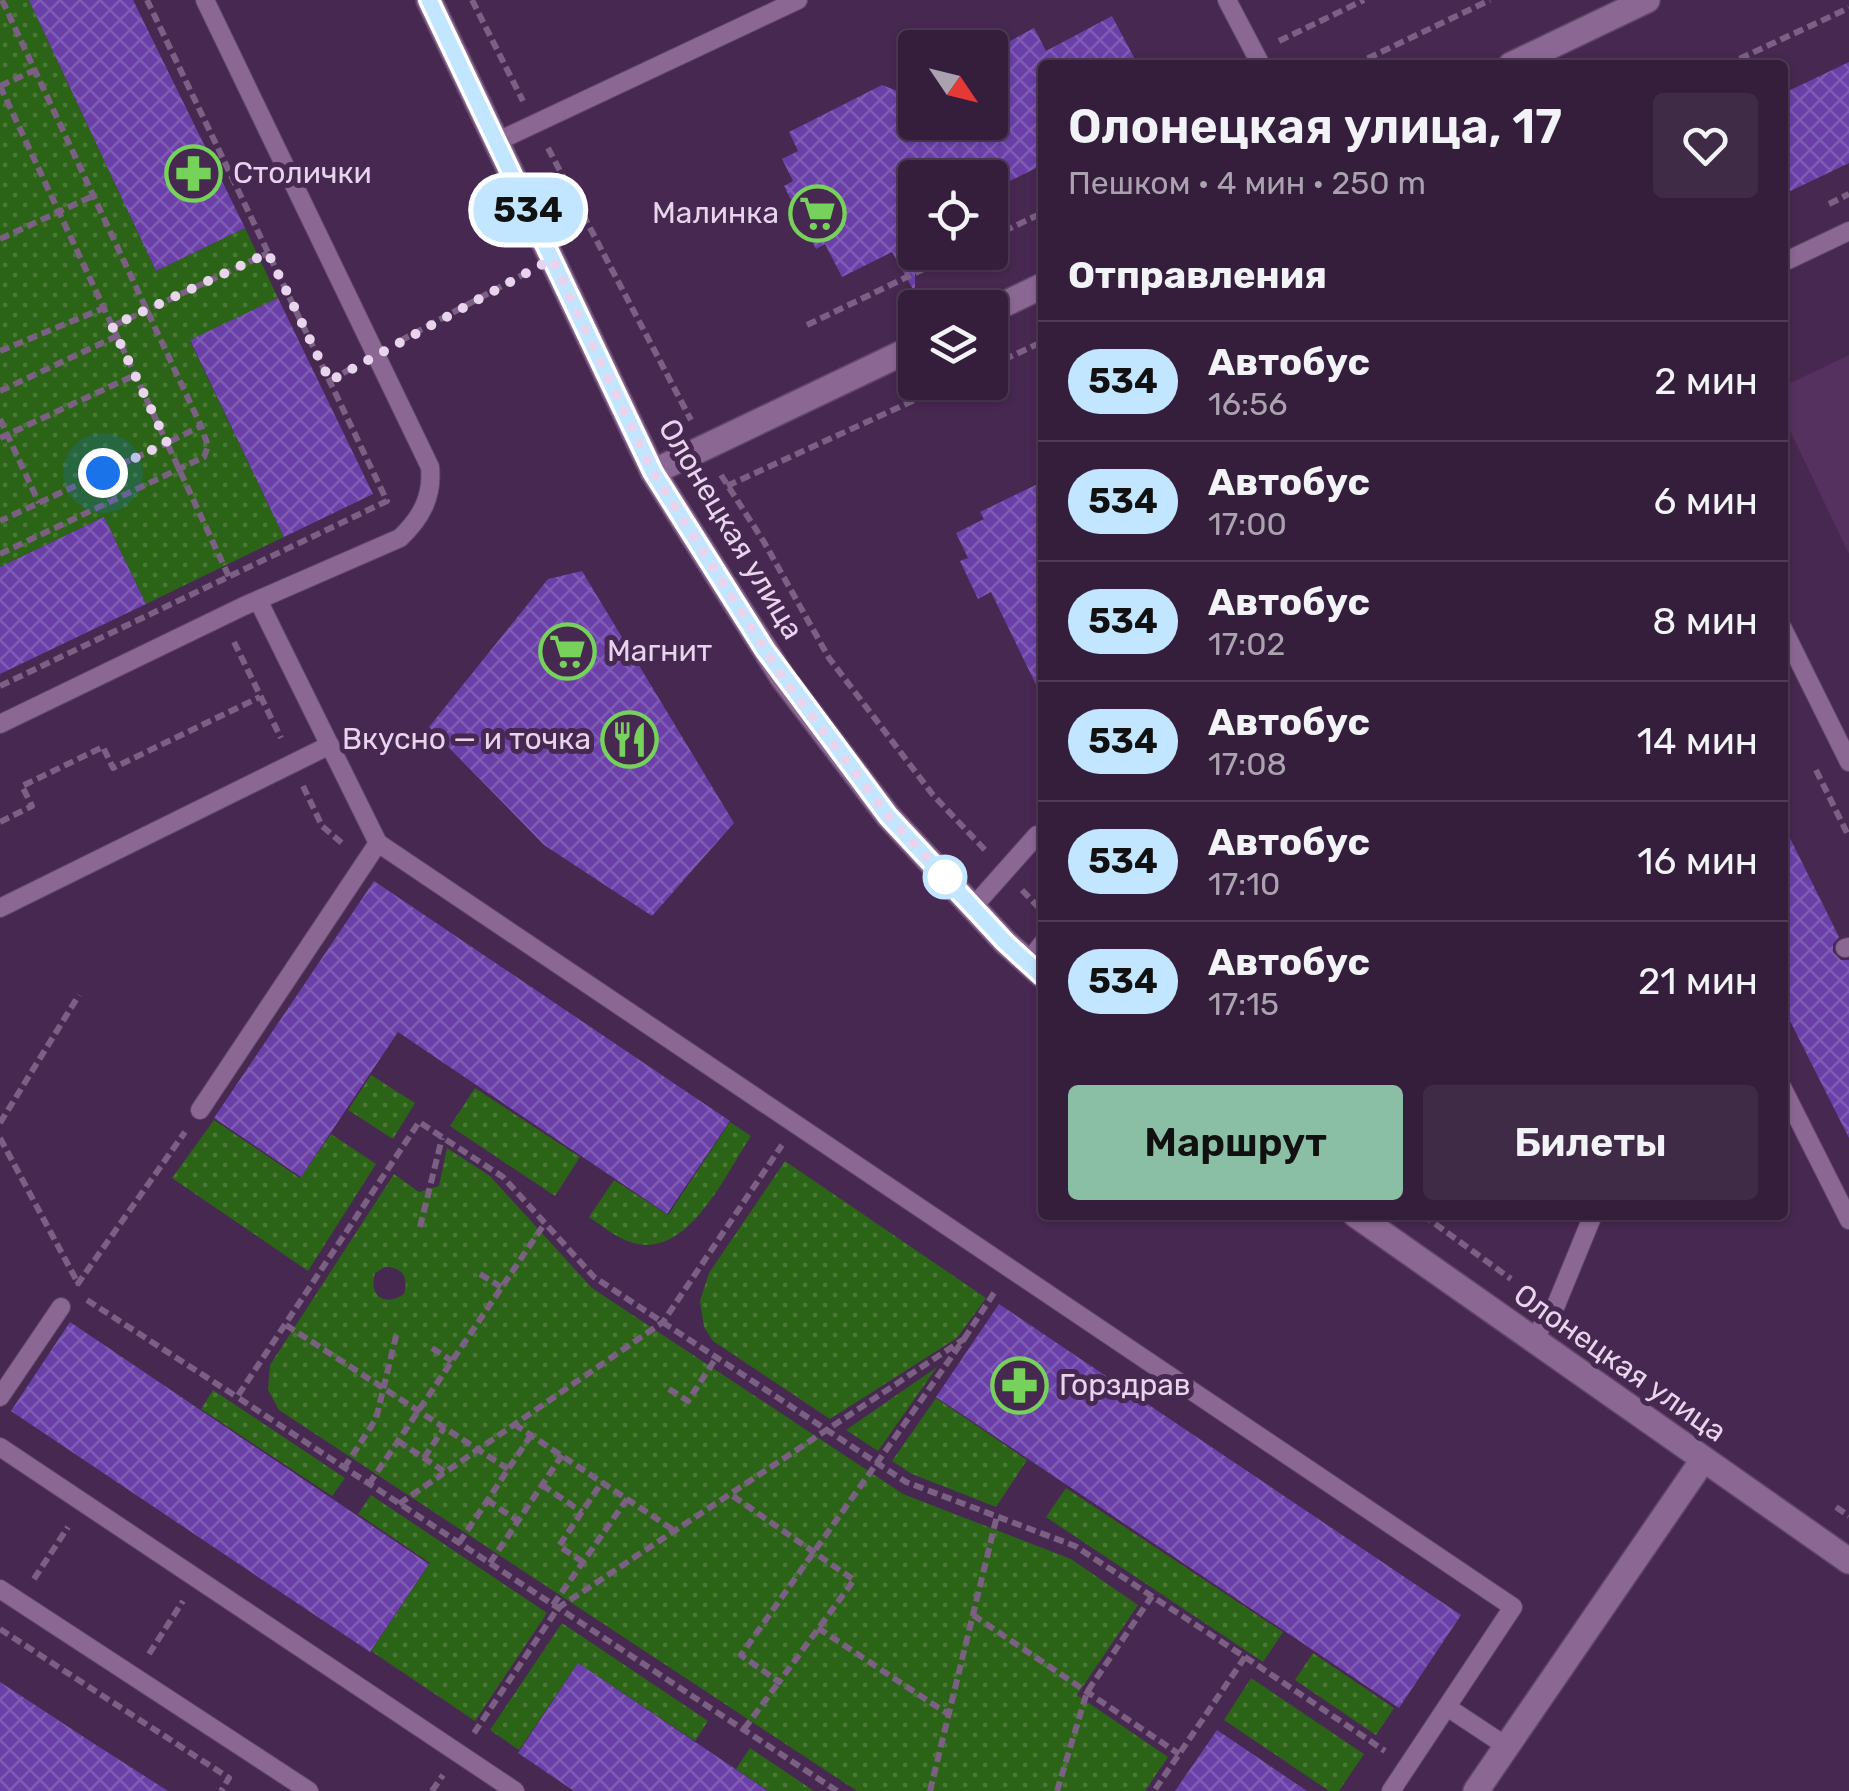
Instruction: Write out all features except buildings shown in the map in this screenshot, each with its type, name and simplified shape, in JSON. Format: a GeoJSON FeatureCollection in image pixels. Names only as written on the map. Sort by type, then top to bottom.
{"type":"FeatureCollection","features":[{"type":"Feature","properties":{"kind":"street","name":"Олонецкая улица"},"geometry":{"type":"LineString","coordinates":[[429,0],[653,472],[783,678],[888,816],[973,908],[1038,960]]}},
{"type":"Feature","properties":{"kind":"street"},"geometry":{"type":"LineString","coordinates":[[1521,60],[1647,0]]}},
{"type":"Feature","properties":{"kind":"street"},"geometry":{"type":"LineString","coordinates":[[1008,302],[1038,288]]}},
{"type":"Feature","properties":{"kind":"street"},"geometry":{"type":"LineString","coordinates":[[653,472],[898,355]]}},
{"type":"Feature","properties":{"kind":"street","name":"Олонецкая улица"},"geometry":{"type":"LineString","coordinates":[[1363,1220],[1849,1561]]}},
{"type":"Feature","properties":{"kind":"street"},"geometry":{"type":"LineString","coordinates":[[1476,1791],[1703,1460]]}},
{"type":"Feature","properties":{"kind":"lane"},"geometry":{"type":"LineString","coordinates":[[0,724],[258,600],[400,538],[416,523],[429,493],[430,467],[205,0]]}},
{"type":"Feature","properties":{"kind":"lane"},"geometry":{"type":"LineString","coordinates":[[496,142],[798,0]]}},
{"type":"Feature","properties":{"kind":"lane"},"geometry":{"type":"LineString","coordinates":[[1227,0],[1258,59]]}},
{"type":"Feature","properties":{"kind":"lane"},"geometry":{"type":"LineString","coordinates":[[1788,260],[1849,231]]}},
{"type":"Feature","properties":{"kind":"lane"},"geometry":{"type":"LineString","coordinates":[[258,600],[378,843],[1512,1607],[1391,1791]]}},
{"type":"Feature","properties":{"kind":"lane"},"geometry":{"type":"LineString","coordinates":[[1788,639],[1849,762]]}},
{"type":"Feature","properties":{"kind":"lane"},"geometry":{"type":"LineString","coordinates":[[0,908],[330,745]]}},
{"type":"Feature","properties":{"kind":"lane"},"geometry":{"type":"LineString","coordinates":[[973,908],[1037,836]]}},
{"type":"Feature","properties":{"kind":"lane"},"geometry":{"type":"LineString","coordinates":[[200,1110],[378,843]]}},
{"type":"Feature","properties":{"kind":"lane"},"geometry":{"type":"LineString","coordinates":[[1788,1098],[1849,1220]]}},
{"type":"Feature","properties":{"kind":"lane"},"geometry":{"type":"LineString","coordinates":[[1531,1341],[1554,1310],[1590,1220]]}},
{"type":"Feature","properties":{"kind":"lane"},"geometry":{"type":"LineString","coordinates":[[0,1397],[62,1307]]}},
{"type":"Feature","properties":{"kind":"lane"},"geometry":{"type":"LineString","coordinates":[[0,1447],[515,1791]]}},
{"type":"Feature","properties":{"kind":"lane"},"geometry":{"type":"LineString","coordinates":[[0,1588],[310,1791]]}},
{"type":"Feature","properties":{"kind":"lane"},"geometry":{"type":"LineString","coordinates":[[1447,1707],[1506,1746]]}},
{"type":"Feature","properties":{"kind":"path"},"geometry":{"type":"LineString","coordinates":[[0,554],[179,470],[208,452],[201,426],[2,0]]}},
{"type":"Feature","properties":{"kind":"path"},"geometry":{"type":"LineString","coordinates":[[0,686],[387,500],[147,0]]}},
{"type":"Feature","properties":{"kind":"path"},"geometry":{"type":"LineString","coordinates":[[1258,59],[1364,0]]}},
{"type":"Feature","properties":{"kind":"path"},"geometry":{"type":"LineString","coordinates":[[1364,60],[1490,0]]}},
{"type":"Feature","properties":{"kind":"path"},"geometry":{"type":"LineString","coordinates":[[1737,60],[1849,8]]}},
{"type":"Feature","properties":{"kind":"path"},"geometry":{"type":"LineString","coordinates":[[34,70],[0,86],[229,576]]}},
{"type":"Feature","properties":{"kind":"path"},"geometry":{"type":"LineString","coordinates":[[0,239],[93,196]]}},
{"type":"Feature","properties":{"kind":"path"},"geometry":{"type":"LineString","coordinates":[[1008,229],[1038,214]]}},
{"type":"Feature","properties":{"kind":"path"},"geometry":{"type":"LineString","coordinates":[[112,326],[268,253]]}},
{"type":"Feature","properties":{"kind":"path"},"geometry":{"type":"LineString","coordinates":[[330,381],[552,259]]}},
{"type":"Feature","properties":{"kind":"path"},"geometry":{"type":"LineString","coordinates":[[807,325],[922,270]]}},
{"type":"Feature","properties":{"kind":"path"},"geometry":{"type":"LineString","coordinates":[[0,351],[104,308]]}},
{"type":"Feature","properties":{"kind":"path"},"geometry":{"type":"LineString","coordinates":[[0,391],[117,336]]}},
{"type":"Feature","properties":{"kind":"path"},"geometry":{"type":"LineString","coordinates":[[1008,358],[1038,344]]}},
{"type":"Feature","properties":{"kind":"path"},"geometry":{"type":"LineString","coordinates":[[4,437],[135,374]]}},
{"type":"Feature","properties":{"kind":"path"},"geometry":{"type":"LineString","coordinates":[[727,486],[915,400]]}},
{"type":"Feature","properties":{"kind":"path"},"geometry":{"type":"LineString","coordinates":[[0,420],[4,437],[39,503]]}},
{"type":"Feature","properties":{"kind":"path"},"geometry":{"type":"LineString","coordinates":[[0,521],[201,426]]}},
{"type":"Feature","properties":{"kind":"path"},"geometry":{"type":"LineString","coordinates":[[0,822],[32,806],[22,786],[103,747],[113,768],[260,697]]}},
{"type":"Feature","properties":{"kind":"path"},"geometry":{"type":"LineString","coordinates":[[0,1123],[79,995]]}},
{"type":"Feature","properties":{"kind":"path"},"geometry":{"type":"LineString","coordinates":[[62,1307],[200,1110]]}},
{"type":"Feature","properties":{"kind":"path"},"geometry":{"type":"LineString","coordinates":[[237,1398],[419,1122],[502,1177],[594,1277],[906,1482],[1075,1546],[1386,1751]]}},
{"type":"Feature","properties":{"kind":"path"},"geometry":{"type":"LineString","coordinates":[[0,1138],[86,1300],[837,1791]]}},
{"type":"Feature","properties":{"kind":"path"},"geometry":{"type":"LineString","coordinates":[[420,1227],[442,1138]]}},
{"type":"Feature","properties":{"kind":"path"},"geometry":{"type":"LineString","coordinates":[[399,1504],[662,1322],[777,1153]]}},
{"type":"Feature","properties":{"kind":"path"},"geometry":{"type":"LineString","coordinates":[[369,1484],[544,1223]]}},
{"type":"Feature","properties":{"kind":"path"},"geometry":{"type":"LineString","coordinates":[[480,1274],[501,1288]]}},
{"type":"Feature","properties":{"kind":"path"},"geometry":{"type":"LineString","coordinates":[[779,1682],[741,1655],[991,1300]]}},
{"type":"Feature","properties":{"kind":"path"},"geometry":{"type":"LineString","coordinates":[[286,1324],[508,1469]]}},
{"type":"Feature","properties":{"kind":"path"},"geometry":{"type":"LineString","coordinates":[[344,1468],[376,1419],[397,1332]]}},
{"type":"Feature","properties":{"kind":"path"},"geometry":{"type":"LineString","coordinates":[[556,1606],[964,1339]]}},
{"type":"Feature","properties":{"kind":"path"},"geometry":{"type":"LineString","coordinates":[[432,1348],[452,1361]]}},
{"type":"Feature","properties":{"kind":"path"},"geometry":{"type":"LineString","coordinates":[[669,1389],[688,1401],[716,1358]]}},
{"type":"Feature","properties":{"kind":"path"},"geometry":{"type":"LineString","coordinates":[[514,1424],[675,1530]]}},
{"type":"Feature","properties":{"kind":"path"},"geometry":{"type":"LineString","coordinates":[[424,1458],[444,1428]]}},
{"type":"Feature","properties":{"kind":"path"},"geometry":{"type":"LineString","coordinates":[[459,1543],[531,1435]]}},
{"type":"Feature","properties":{"kind":"path"},"geometry":{"type":"LineString","coordinates":[[398,1441],[445,1472]]}},
{"type":"Feature","properties":{"kind":"path"},"geometry":{"type":"LineString","coordinates":[[490,1563],[562,1455]]}},
{"type":"Feature","properties":{"kind":"path"},"geometry":{"type":"LineString","coordinates":[[583,1562],[558,1546],[602,1482]]}},
{"type":"Feature","properties":{"kind":"path"},"geometry":{"type":"LineString","coordinates":[[542,1485],[582,1512]]}},
{"type":"Feature","properties":{"kind":"path"},"geometry":{"type":"LineString","coordinates":[[730,1494],[854,1580],[744,1730]]}},
{"type":"Feature","properties":{"kind":"path"},"geometry":{"type":"LineString","coordinates":[[478,1727],[628,1499]]}},
{"type":"Feature","properties":{"kind":"path"},"geometry":{"type":"LineString","coordinates":[[487,1500],[518,1520]]}},
{"type":"Feature","properties":{"kind":"path"},"geometry":{"type":"LineString","coordinates":[[19,1601],[84,1503]]}},
{"type":"Feature","properties":{"kind":"path"},"geometry":{"type":"LineString","coordinates":[[930,1791],[997,1516]]}},
{"type":"Feature","properties":{"kind":"path"},"geometry":{"type":"LineString","coordinates":[[116,1705],[198,1579]]}},
{"type":"Feature","properties":{"kind":"path"},"geometry":{"type":"LineString","coordinates":[[1072,1791],[1059,1787],[1087,1692],[1152,1596]]}},
{"type":"Feature","properties":{"kind":"path"},"geometry":{"type":"LineString","coordinates":[[972,1615],[1179,1754]]}},
{"type":"Feature","properties":{"kind":"path"},"geometry":{"type":"LineString","coordinates":[[818,1628],[948,1714]]}},
{"type":"Feature","properties":{"kind":"path"},"geometry":{"type":"LineString","coordinates":[[0,1629],[230,1778],[221,1791]]}},
{"type":"Feature","properties":{"kind":"path"},"geometry":{"type":"LineString","coordinates":[[1154,1791],[1245,1657]]}},
{"type":"Feature","properties":{"kind":"shaded area"},"geometry":{"type":"Polygon","coordinates":[[[1849,355],[1849,554],[1788,426],[1788,384],[1849,355]]]}},
{"type":"Feature","properties":{"kind":"green space"},"geometry":{"type":"Polygon","coordinates":[[[0,0],[29,0],[156,271],[245,228],[278,298],[190,341],[284,537],[146,604],[104,517],[0,567],[0,0]]]}},
{"type":"Feature","properties":{"kind":"green space"},"geometry":{"type":"Polygon","coordinates":[[[371,1075],[415,1103],[393,1139],[348,1110],[371,1075]]]}},
{"type":"Feature","properties":{"kind":"green space"},"geometry":{"type":"Polygon","coordinates":[[[475,1088],[580,1157],[555,1196],[450,1126],[475,1088]]]}},
{"type":"Feature","properties":{"kind":"green space"},"geometry":{"type":"Polygon","coordinates":[[[214,1120],[300,1178],[331,1134],[376,1164],[308,1271],[172,1178],[214,1120]]]}},
{"type":"Feature","properties":{"kind":"green space"},"geometry":{"type":"Polygon","coordinates":[[[730,1122],[751,1136],[716,1192],[686,1228],[650,1245],[630,1242],[589,1217],[614,1180],[668,1215],[730,1122]]]}},
{"type":"Feature","properties":{"kind":"green space"},"geometry":{"type":"Polygon","coordinates":[[[447,1148],[490,1176],[592,1288],[903,1494],[1071,1559],[1138,1605],[1077,1695],[1168,1757],[1145,1791],[857,1791],[279,1410],[268,1390],[270,1365],[394,1174],[419,1192],[439,1186],[447,1148]],[[385,1267],[375,1273],[374,1288],[380,1297],[397,1298],[404,1294],[403,1274],[385,1267]]]}},
{"type":"Feature","properties":{"kind":"green space"},"geometry":{"type":"Polygon","coordinates":[[[785,1161],[986,1298],[957,1338],[830,1419],[713,1341],[704,1327],[700,1301],[709,1273],[785,1161]]]}},
{"type":"Feature","properties":{"kind":"green space"},"geometry":{"type":"Polygon","coordinates":[[[937,1367],[878,1451],[846,1430],[937,1367]]]}},
{"type":"Feature","properties":{"kind":"green space"},"geometry":{"type":"Polygon","coordinates":[[[213,1390],[345,1478],[332,1496],[201,1409],[213,1390]]]}},
{"type":"Feature","properties":{"kind":"green space"},"geometry":{"type":"Polygon","coordinates":[[[936,1398],[1027,1460],[996,1507],[912,1474],[892,1461],[936,1398]]]}},
{"type":"Feature","properties":{"kind":"green space"},"geometry":{"type":"Polygon","coordinates":[[[1066,1488],[1283,1632],[1263,1662],[1046,1517],[1066,1488]]]}},
{"type":"Feature","properties":{"kind":"green space"},"geometry":{"type":"Polygon","coordinates":[[[371,1495],[547,1613],[475,1721],[371,1651],[430,1563],[358,1514],[371,1495]]]}},
{"type":"Feature","properties":{"kind":"green space"},"geometry":{"type":"Polygon","coordinates":[[[562,1623],[708,1721],[695,1741],[578,1663],[519,1750],[490,1730],[562,1623]]]}},
{"type":"Feature","properties":{"kind":"green space"},"geometry":{"type":"Polygon","coordinates":[[[1313,1653],[1394,1708],[1376,1735],[1295,1680],[1313,1653]]]}},
{"type":"Feature","properties":{"kind":"green space"},"geometry":{"type":"Polygon","coordinates":[[[1251,1678],[1364,1754],[1339,1791],[1329,1791],[1224,1720],[1251,1678]]]}},
{"type":"Feature","properties":{"kind":"green space"},"geometry":{"type":"Polygon","coordinates":[[[750,1748],[814,1791],[769,1791],[736,1769],[750,1748]]]}},
{"type":"Feature","properties":{"kind":"bus line","name":"534"},"geometry":{"type":"LineString","coordinates":[[429,0],[653,472],[783,678],[888,816],[1038,972]]}},
{"type":"Feature","properties":{"kind":"place","name":"Столички"},"geometry":{"type":"Point","coordinates":[194,173]}},
{"type":"Feature","properties":{"kind":"place","name":"Малинка"},"geometry":{"type":"Point","coordinates":[818,213]}},
{"type":"Feature","properties":{"kind":"place","name":"Магнит"},"geometry":{"type":"Point","coordinates":[568,651]}},
{"type":"Feature","properties":{"kind":"place","name":"Вкусно — и точка"},"geometry":{"type":"Point","coordinates":[630,739]}},
{"type":"Feature","properties":{"kind":"place","name":"Горздрав"},"geometry":{"type":"Point","coordinates":[1020,1385]}},
{"type":"Feature","properties":{"kind":"route"},"geometry":{"type":"LineString","coordinates":[[103,473],[167,443],[112,326],[268,253],[330,381],[552,259],[653,472],[783,678],[888,816],[945,877]]}}]}
